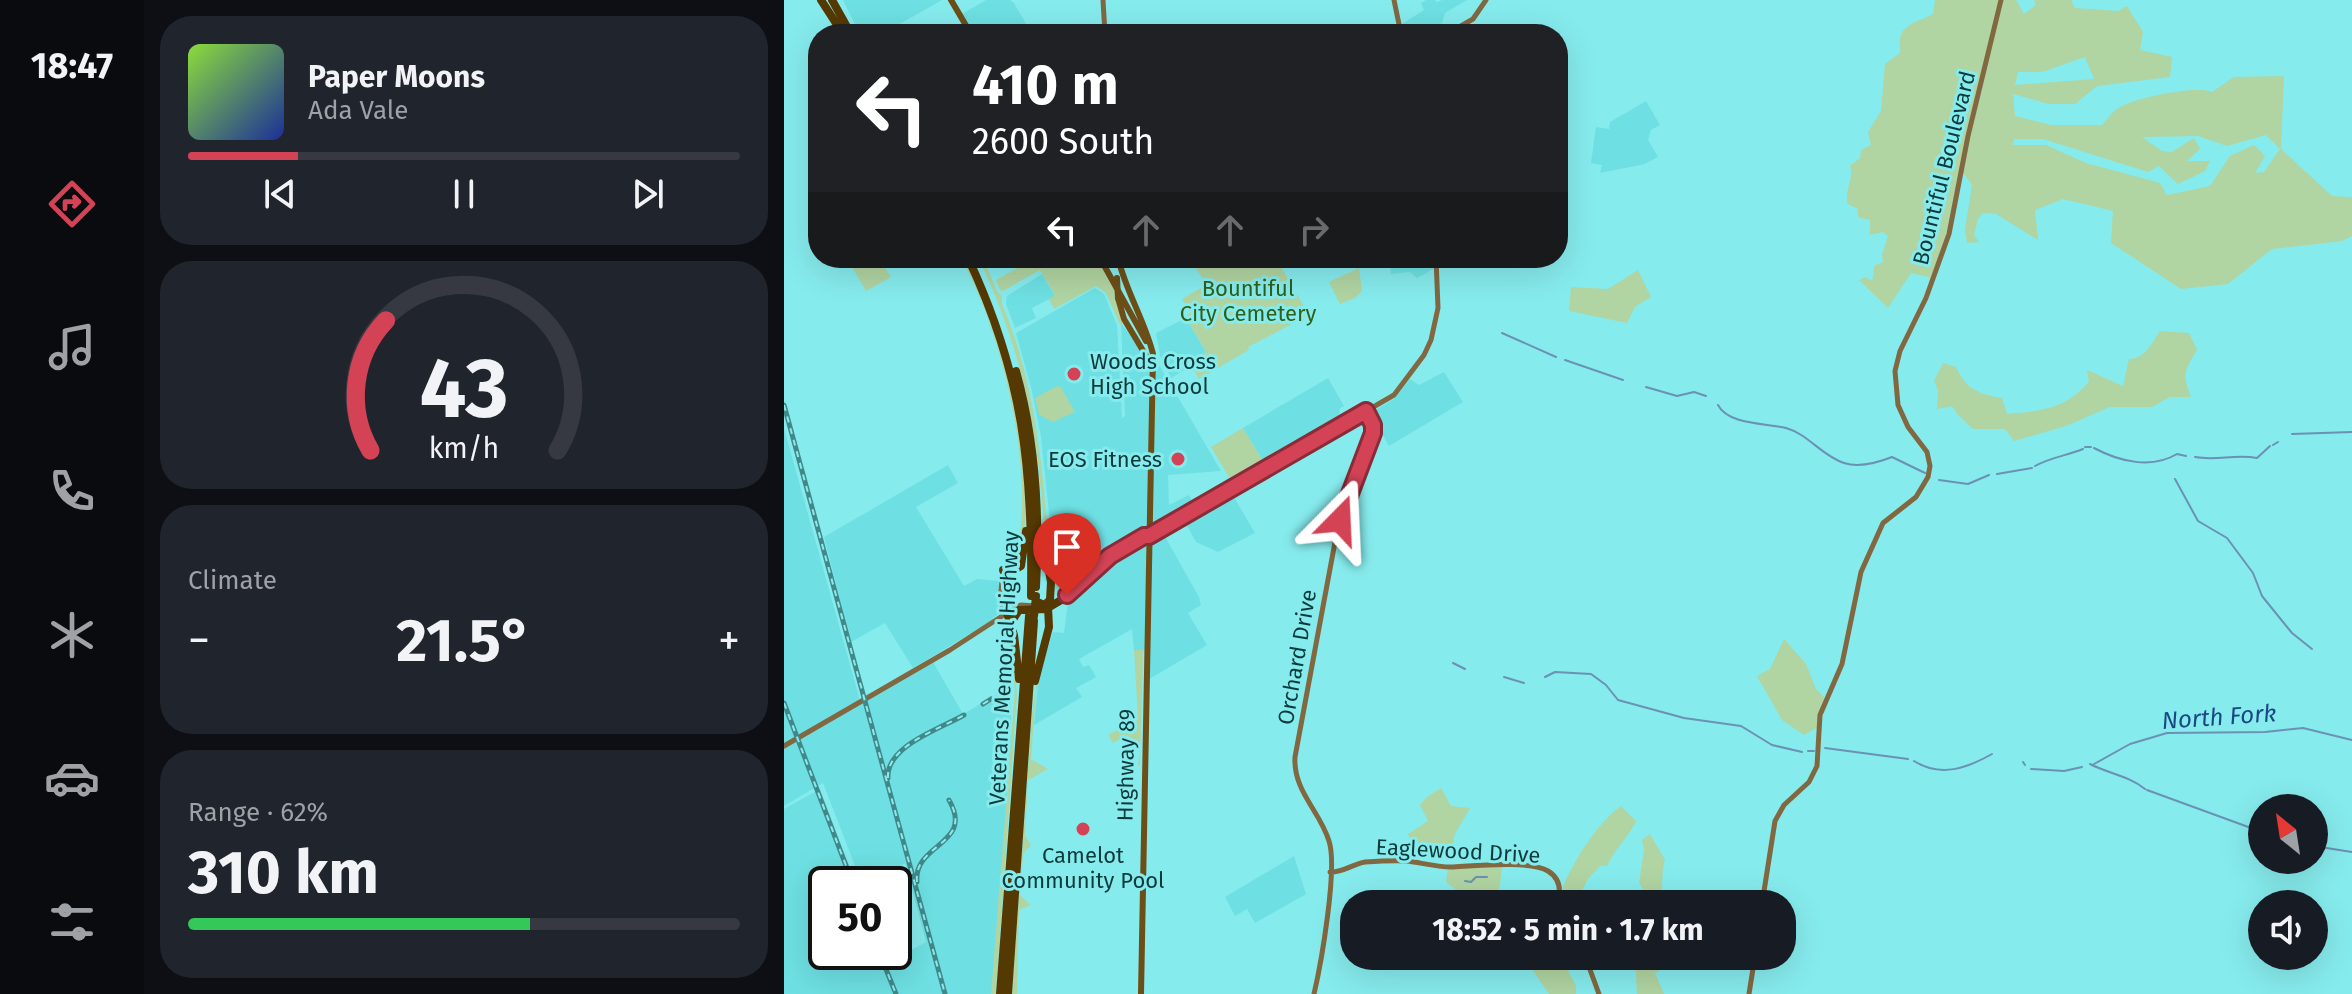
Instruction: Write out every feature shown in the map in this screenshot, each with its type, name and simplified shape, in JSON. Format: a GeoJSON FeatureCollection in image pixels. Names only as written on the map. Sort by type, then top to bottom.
{"type":"FeatureCollection","features":[{"type":"Feature","properties":{"kind":"highway"},"geometry":{"type":"LineString","coordinates":[[823,0],[838,24]]}},
{"type":"Feature","properties":{"kind":"highway"},"geometry":{"type":"LineString","coordinates":[[835,0],[847,24]]}},
{"type":"Feature","properties":{"kind":"highway","name":"Veterans Memorial Highway"},"geometry":{"type":"LineString","coordinates":[[975,268],[1010,369],[1019,405],[1042,602]]}},
{"type":"Feature","properties":{"kind":"highway","name":"Veterans Memorial Highway"},"geometry":{"type":"LineString","coordinates":[[976,268],[998,314],[1019,382],[1032,445],[1042,602],[1032,616],[1021,716],[1000,994]]}},
{"type":"Feature","properties":{"kind":"highway"},"geometry":{"type":"LineString","coordinates":[[1003,570],[1017,569],[1022,563],[1028,474]]}},
{"type":"Feature","properties":{"kind":"highway"},"geometry":{"type":"LineString","coordinates":[[1026,749],[1037,666],[1050,619],[1061,601],[1051,589],[1036,480]]}},
{"type":"Feature","properties":{"kind":"highway"},"geometry":{"type":"LineString","coordinates":[[1012,626],[1014,615],[1019,610],[1073,593],[1082,584]]}},
{"type":"Feature","properties":{"kind":"highway"},"geometry":{"type":"LineString","coordinates":[[1042,602],[1051,589]]}},
{"type":"Feature","properties":{"kind":"highway"},"geometry":{"type":"LineString","coordinates":[[1042,602],[1050,619]]}},
{"type":"Feature","properties":{"kind":"highway"},"geometry":{"type":"LineString","coordinates":[[1006,612],[1012,626],[1019,672],[1021,716]]}},
{"type":"Feature","properties":{"kind":"highway","name":"Veterans Memorial Highway"},"geometry":{"type":"LineString","coordinates":[[1008,994],[1026,749],[1032,616]]}},
{"type":"Feature","properties":{"kind":"highway"},"geometry":{"type":"LineString","coordinates":[[998,619],[1008,619],[1012,626]]}},
{"type":"Feature","properties":{"kind":"main road"},"geometry":{"type":"LineString","coordinates":[[951,0],[965,24]]}},
{"type":"Feature","properties":{"kind":"main road"},"geometry":{"type":"LineString","coordinates":[[1103,0],[1104,24]]}},
{"type":"Feature","properties":{"kind":"main road"},"geometry":{"type":"LineString","coordinates":[[1394,0],[1399,24]]}},
{"type":"Feature","properties":{"kind":"main road"},"geometry":{"type":"LineString","coordinates":[[1464,24],[1473,19],[1486,0]]}},
{"type":"Feature","properties":{"kind":"main road","name":"Bountiful Boulevard"},"geometry":{"type":"LineString","coordinates":[[1764,890],[1776,818],[1784,805],[1811,779],[1817,766],[1820,715],[1842,664],[1856,585],[1862,569],[1883,523],[1916,497],[1928,477],[1930,466],[1927,452],[1908,427],[1898,405],[1895,371],[1900,351],[1926,298],[1949,234],[1968,136],[2001,0]]}},
{"type":"Feature","properties":{"kind":"main road"},"geometry":{"type":"LineString","coordinates":[[1106,268],[1143,334],[1151,364]]}},
{"type":"Feature","properties":{"kind":"main road"},"geometry":{"type":"LineString","coordinates":[[1117,268],[1118,298],[1124,319],[1151,364]]}},
{"type":"Feature","properties":{"kind":"main road"},"geometry":{"type":"LineString","coordinates":[[1120,268],[1147,331],[1153,354],[1151,364]]}},
{"type":"Feature","properties":{"kind":"main road"},"geometry":{"type":"LineString","coordinates":[[784,746],[913,671],[1020,602],[1061,601],[1081,591],[1113,559],[1149,536],[1394,395],[1428,349],[1438,316],[1436,268]]}},
{"type":"Feature","properties":{"kind":"main road","name":"Highway 89"},"geometry":{"type":"LineString","coordinates":[[1141,994],[1151,364]]}},
{"type":"Feature","properties":{"kind":"main road","name":"Orchard Drive"},"geometry":{"type":"LineString","coordinates":[[1314,994],[1323,956],[1330,842],[1301,790],[1295,757],[1338,526],[1373,433],[1373,425],[1366,411]]}},
{"type":"Feature","properties":{"kind":"main road"},"geometry":{"type":"LineString","coordinates":[[1061,601],[1112,554],[1149,536]]}},
{"type":"Feature","properties":{"kind":"main road"},"geometry":{"type":"LineString","coordinates":[[1003,570],[1000,601],[1006,612]]}},
{"type":"Feature","properties":{"kind":"main road","name":"Eaglewood Drive"},"geometry":{"type":"LineString","coordinates":[[1330,876],[1362,863],[1393,861],[1445,867],[1477,864],[1538,868],[1549,872],[1557,881],[1559,890]]}},
{"type":"Feature","properties":{"kind":"main road"},"geometry":{"type":"LineString","coordinates":[[1590,970],[1599,994]]}},
{"type":"Feature","properties":{"kind":"main road"},"geometry":{"type":"LineString","coordinates":[[1749,994],[1753,970]]}},
{"type":"Feature","properties":{"kind":"shaded area"},"geometry":{"type":"Polygon","coordinates":[[[843,0],[942,0],[900,24],[855,24],[843,0]]]}},
{"type":"Feature","properties":{"kind":"shaded area"},"geometry":{"type":"Polygon","coordinates":[[[986,0],[1010,0],[1026,24],[968,24],[962,14],[986,0]]]}},
{"type":"Feature","properties":{"kind":"shaded area"},"geometry":{"type":"Polygon","coordinates":[[[1426,0],[1467,0],[1445,13],[1440,24],[1402,24],[1424,10],[1421,3],[1426,0]]]}},
{"type":"Feature","properties":{"kind":"shaded area"},"geometry":{"type":"Polygon","coordinates":[[[1646,101],[1660,125],[1651,130],[1648,140],[1658,157],[1645,164],[1600,173],[1602,165],[1591,163],[1596,127],[1609,129],[1610,122],[1646,101]]]}},
{"type":"Feature","properties":{"kind":"shaded area"},"geometry":{"type":"Polygon","coordinates":[[[1390,268],[1435,268],[1417,278],[1410,272],[1391,274],[1390,268]]]}},
{"type":"Feature","properties":{"kind":"shaded area"},"geometry":{"type":"Polygon","coordinates":[[[1042,274],[1055,296],[1032,308],[1036,318],[1015,328],[1006,304],[1007,296],[1042,274]]]}},
{"type":"Feature","properties":{"kind":"shaded area"},"geometry":{"type":"Polygon","coordinates":[[[1095,288],[1104,294],[1117,325],[1122,418],[1125,416],[1121,323],[1147,364],[1158,363],[1221,471],[1168,475],[1169,505],[1189,495],[1195,506],[1168,521],[1167,531],[1163,533],[1199,597],[1201,605],[1188,613],[1207,645],[1149,679],[1149,651],[1134,650],[1132,629],[1079,659],[1083,667],[1089,665],[1096,677],[1076,688],[1082,697],[1034,725],[1039,674],[1053,632],[1064,633],[1068,602],[1056,579],[1047,535],[1050,522],[1041,437],[1016,333],[1095,288]]]}},
{"type":"Feature","properties":{"kind":"shaded area"},"geometry":{"type":"Polygon","coordinates":[[[1186,318],[1206,352],[1171,378],[1160,356],[1156,333],[1186,318]]]}},
{"type":"Feature","properties":{"kind":"shaded area"},"geometry":{"type":"Polygon","coordinates":[[[1444,372],[1463,402],[1389,446],[1381,432],[1376,430],[1371,413],[1394,399],[1410,379],[1419,385],[1444,372]]]}},
{"type":"Feature","properties":{"kind":"shaded area"},"geometry":{"type":"Polygon","coordinates":[[[1328,378],[1344,406],[1340,408],[1339,416],[1342,422],[1266,466],[1243,428],[1328,378]]]}},
{"type":"Feature","properties":{"kind":"shaded area"},"geometry":{"type":"Polygon","coordinates":[[[784,428],[861,704],[933,662],[963,714],[1011,686],[1011,759],[996,994],[784,994],[784,809],[820,789],[849,866],[808,866],[808,970],[912,970],[912,950],[926,942],[912,889],[912,866],[906,866],[905,863],[900,866],[855,866],[823,783],[784,806],[784,428]]]}},
{"type":"Feature","properties":{"kind":"shaded area"},"geometry":{"type":"Polygon","coordinates":[[[948,465],[958,483],[916,507],[964,586],[977,579],[999,581],[998,599],[1002,611],[985,625],[913,668],[885,623],[851,642],[824,537],[948,465]]]}},
{"type":"Feature","properties":{"kind":"shaded area"},"geometry":{"type":"Polygon","coordinates":[[[1231,492],[1255,533],[1218,552],[1196,542],[1184,520],[1231,492]]]}},
{"type":"Feature","properties":{"kind":"shaded area"},"geometry":{"type":"Polygon","coordinates":[[[1294,856],[1306,894],[1255,923],[1247,909],[1235,916],[1225,897],[1294,856]]]}},
{"type":"Feature","properties":{"kind":"green space"},"geometry":{"type":"Polygon","coordinates":[[[1935,0],[2016,0],[2024,14],[2036,5],[2034,0],[2071,0],[2075,8],[2118,11],[2127,6],[2143,32],[2140,50],[2172,57],[2170,77],[2097,86],[2075,104],[2049,104],[2013,94],[2015,116],[2051,125],[2102,125],[2117,109],[2139,100],[2180,91],[2212,92],[2234,77],[2284,76],[2281,149],[2332,196],[2352,197],[2352,236],[2342,241],[2272,249],[2228,284],[2181,289],[2111,243],[2113,211],[2063,199],[2035,210],[2038,240],[1996,214],[1983,213],[1974,235],[1979,242],[1967,243],[1965,230],[1972,185],[1965,175],[1958,175],[1947,233],[1932,278],[1911,273],[1888,308],[1859,280],[1873,278],[1874,266],[1883,262],[1888,236],[1883,232],[1870,235],[1870,220],[1858,217],[1858,209],[1848,204],[1850,166],[1860,158],[1861,150],[1871,145],[1868,132],[1881,111],[1885,64],[1900,53],[1900,39],[1905,29],[1933,14],[1935,0]],[[2085,57],[2042,72],[2018,72],[2015,85],[2094,79],[2085,57]],[[2266,135],[2227,146],[2198,136],[2142,137],[2162,151],[2172,152],[2194,138],[2200,149],[2187,161],[2210,161],[2205,171],[2178,184],[2159,166],[2148,172],[2043,139],[2014,139],[2013,145],[2046,145],[2086,163],[2160,183],[2167,195],[2210,186],[2230,156],[2254,145],[2265,156],[2255,173],[2264,172],[2280,149],[2266,135]]]}},
{"type":"Feature","properties":{"kind":"green space"},"geometry":{"type":"Polygon","coordinates":[[[853,268],[885,268],[891,277],[866,291],[853,268]]]}},
{"type":"Feature","properties":{"kind":"green space"},"geometry":{"type":"Polygon","coordinates":[[[966,268],[967,268],[976,288],[989,321],[1012,392],[1025,465],[1022,551],[1014,568],[1022,494],[1019,453],[1003,368],[977,291],[966,268]]]}},
{"type":"Feature","properties":{"kind":"green space"},"geometry":{"type":"Polygon","coordinates":[[[983,268],[987,268],[1002,296],[1030,393],[1054,570],[1051,571],[1027,399],[1007,326],[983,268]]]}},
{"type":"Feature","properties":{"kind":"green space"},"geometry":{"type":"Polygon","coordinates":[[[1017,268],[1103,268],[1115,288],[1117,306],[1139,347],[1123,323],[1120,325],[1106,293],[1096,286],[1054,309],[1049,299],[1055,295],[1040,270],[1003,291],[996,280],[1017,268]]]}},
{"type":"Feature","properties":{"kind":"green space","name":"Bountiful City Cemetery"},"geometry":{"type":"Polygon","coordinates":[[[1196,268],[1282,268],[1309,315],[1248,347],[1249,350],[1199,379],[1189,362],[1206,352],[1185,316],[1190,313],[1182,299],[1206,285],[1196,268]]]}},
{"type":"Feature","properties":{"kind":"green space"},"geometry":{"type":"Polygon","coordinates":[[[1359,268],[1362,291],[1355,298],[1340,304],[1329,282],[1359,268]]]}},
{"type":"Feature","properties":{"kind":"green space"},"geometry":{"type":"Polygon","coordinates":[[[1638,270],[1651,297],[1635,307],[1627,323],[1569,311],[1571,287],[1608,289],[1638,270]]]}},
{"type":"Feature","properties":{"kind":"green space"},"geometry":{"type":"Polygon","coordinates":[[[2160,331],[2189,333],[2197,350],[2186,373],[2191,397],[2170,397],[2152,407],[2110,407],[2066,426],[2014,441],[2005,429],[1973,429],[1952,406],[1937,409],[1938,390],[1934,381],[1943,363],[1956,367],[1964,381],[1974,389],[2002,398],[2007,414],[2031,412],[2071,398],[2089,382],[2087,370],[2123,386],[2129,359],[2144,353],[2160,331]]]}},
{"type":"Feature","properties":{"kind":"green space"},"geometry":{"type":"Polygon","coordinates":[[[1057,386],[1061,387],[1075,412],[1053,422],[1039,415],[1035,398],[1057,386]]]}},
{"type":"Feature","properties":{"kind":"green space"},"geometry":{"type":"Polygon","coordinates":[[[1243,428],[1266,466],[1233,484],[1211,447],[1243,428]]]}},
{"type":"Feature","properties":{"kind":"green space"},"geometry":{"type":"Polygon","coordinates":[[[1007,623],[1017,693],[996,994],[991,994],[1015,690],[1007,623]]]}},
{"type":"Feature","properties":{"kind":"green space"},"geometry":{"type":"Polygon","coordinates":[[[1051,632],[1036,691],[1031,759],[1048,769],[1028,780],[1025,836],[1031,845],[1023,854],[1020,895],[1031,905],[1019,910],[1017,994],[1012,994],[1032,714],[1039,665],[1051,632]]]}},
{"type":"Feature","properties":{"kind":"green space"},"geometry":{"type":"Polygon","coordinates":[[[1784,639],[1806,664],[1816,689],[1824,697],[1817,728],[1804,735],[1782,720],[1757,676],[1770,669],[1784,639]]]}},
{"type":"Feature","properties":{"kind":"green space"},"geometry":{"type":"Polygon","coordinates":[[[1134,650],[1143,650],[1140,766],[1140,750],[1137,745],[1134,747],[1128,735],[1113,743],[1108,735],[1138,718],[1134,650]]]}},
{"type":"Feature","properties":{"kind":"green space"},"geometry":{"type":"Polygon","coordinates":[[[1441,788],[1451,806],[1470,808],[1455,834],[1451,852],[1414,848],[1408,834],[1428,821],[1420,805],[1441,788]]]}},
{"type":"Feature","properties":{"kind":"green space"},"geometry":{"type":"Polygon","coordinates":[[[1621,806],[1636,821],[1607,866],[1600,866],[1582,890],[1562,890],[1582,850],[1621,806]]]}},
{"type":"Feature","properties":{"kind":"green space"},"geometry":{"type":"Polygon","coordinates":[[[1650,834],[1665,860],[1661,890],[1644,890],[1639,883],[1644,850],[1642,840],[1650,834]]]}},
{"type":"Feature","properties":{"kind":"green space"},"geometry":{"type":"Polygon","coordinates":[[[1502,867],[1499,890],[1456,890],[1446,882],[1448,868],[1502,867]]]}},
{"type":"Feature","properties":{"kind":"green space"},"geometry":{"type":"Polygon","coordinates":[[[1533,970],[1568,970],[1576,986],[1576,994],[1549,994],[1533,970]]]}},
{"type":"Feature","properties":{"kind":"green space"},"geometry":{"type":"Polygon","coordinates":[[[1636,970],[1659,970],[1655,973],[1664,994],[1637,994],[1636,970]]]}},
{"type":"Feature","properties":{"kind":"waterway"},"geometry":{"type":"LineString","coordinates":[[1502,333],[1556,357]]}},
{"type":"Feature","properties":{"kind":"waterway"},"geometry":{"type":"LineString","coordinates":[[1565,360],[1623,380]]}},
{"type":"Feature","properties":{"kind":"waterway"},"geometry":{"type":"LineString","coordinates":[[1646,387],[1677,396],[1694,392],[1706,396]]}},
{"type":"Feature","properties":{"kind":"waterway"},"geometry":{"type":"LineString","coordinates":[[1718,405],[1723,412],[1739,420],[1794,431],[1844,463],[1868,464],[1892,457],[1925,473]]}},
{"type":"Feature","properties":{"kind":"waterway"},"geometry":{"type":"LineString","coordinates":[[2292,434],[2352,432]]}},
{"type":"Feature","properties":{"kind":"waterway"},"geometry":{"type":"LineString","coordinates":[[2273,445],[2278,442]]}},
{"type":"Feature","properties":{"kind":"waterway"},"geometry":{"type":"LineString","coordinates":[[2195,457],[2257,458],[2270,446]]}},
{"type":"Feature","properties":{"kind":"waterway"},"geometry":{"type":"LineString","coordinates":[[2085,447],[2091,447]]}},
{"type":"Feature","properties":{"kind":"waterway"},"geometry":{"type":"LineString","coordinates":[[2094,448],[2136,462],[2157,461],[2177,454],[2186,456]]}},
{"type":"Feature","properties":{"kind":"waterway"},"geometry":{"type":"LineString","coordinates":[[2035,466],[2083,449]]}},
{"type":"Feature","properties":{"kind":"waterway"},"geometry":{"type":"LineString","coordinates":[[1997,474],[2032,468]]}},
{"type":"Feature","properties":{"kind":"waterway"},"geometry":{"type":"LineString","coordinates":[[1939,480],[1968,484],[1989,475]]}},
{"type":"Feature","properties":{"kind":"waterway"},"geometry":{"type":"LineString","coordinates":[[2175,479],[2198,521],[2227,538],[2253,573],[2262,596],[2292,633],[2312,649]]}},
{"type":"Feature","properties":{"kind":"waterway"},"geometry":{"type":"LineString","coordinates":[[1453,663],[1465,669]]}},
{"type":"Feature","properties":{"kind":"waterway"},"geometry":{"type":"LineString","coordinates":[[1545,677],[1555,672],[1591,674],[1606,685],[1618,700],[1684,718],[1741,726],[1772,745],[1802,752]]}},
{"type":"Feature","properties":{"kind":"waterway"},"geometry":{"type":"LineString","coordinates":[[1504,677],[1524,683]]}},
{"type":"Feature","properties":{"kind":"waterway","name":"North Fork"},"geometry":{"type":"LineString","coordinates":[[2094,764],[2130,744],[2167,733],[2265,732],[2303,728],[2352,740]]}},
{"type":"Feature","properties":{"kind":"waterway"},"geometry":{"type":"LineString","coordinates":[[1825,748],[1908,759]]}},
{"type":"Feature","properties":{"kind":"waterway"},"geometry":{"type":"LineString","coordinates":[[1808,751],[1814,751]]}},
{"type":"Feature","properties":{"kind":"waterway"},"geometry":{"type":"LineString","coordinates":[[1914,761],[1944,770],[1973,763],[1992,754]]}},
{"type":"Feature","properties":{"kind":"waterway"},"geometry":{"type":"LineString","coordinates":[[2090,764],[2145,789]]}},
{"type":"Feature","properties":{"kind":"waterway"},"geometry":{"type":"LineString","coordinates":[[2031,769],[2064,771],[2082,767]]}},
{"type":"Feature","properties":{"kind":"waterway"},"geometry":{"type":"LineString","coordinates":[[2147,790],[2248,827]]}},
{"type":"Feature","properties":{"kind":"waterway"},"geometry":{"type":"LineString","coordinates":[[2328,848],[2352,852]]}},
{"type":"Feature","properties":{"kind":"waterway"},"geometry":{"type":"LineString","coordinates":[[1465,881],[1487,877]]}},
{"type":"Feature","properties":{"kind":"railway"},"geometry":{"type":"LineString","coordinates":[[784,405],[945,994]]}},
{"type":"Feature","properties":{"kind":"railway"},"geometry":{"type":"LineString","coordinates":[[983,704],[991,699]]}},
{"type":"Feature","properties":{"kind":"railway"},"geometry":{"type":"LineString","coordinates":[[784,703],[846,866]]}},
{"type":"Feature","properties":{"kind":"railway"},"geometry":{"type":"LineString","coordinates":[[888,778],[890,767],[905,748],[964,715]]}},
{"type":"Feature","properties":{"kind":"railway"},"geometry":{"type":"LineString","coordinates":[[917,882],[918,869],[924,859],[954,826],[955,815],[949,800]]}},
{"type":"Feature","properties":{"kind":"railway"},"geometry":{"type":"LineString","coordinates":[[886,970],[896,994]]}},
{"type":"Feature","properties":{"kind":"place","name":"Woods Cross High School"},"geometry":{"type":"Point","coordinates":[1074,374]}},
{"type":"Feature","properties":{"kind":"place","name":"EOS Fitness"},"geometry":{"type":"Point","coordinates":[1178,459]}},
{"type":"Feature","properties":{"kind":"place","name":"Camelot Community Pool"},"geometry":{"type":"Point","coordinates":[1083,829]}},
{"type":"Feature","properties":{"kind":"route"},"geometry":{"type":"LineString","coordinates":[[1067,595],[1112,554],[1149,536],[1366,411],[1373,425],[1373,433],[1340,520]]}}]}
